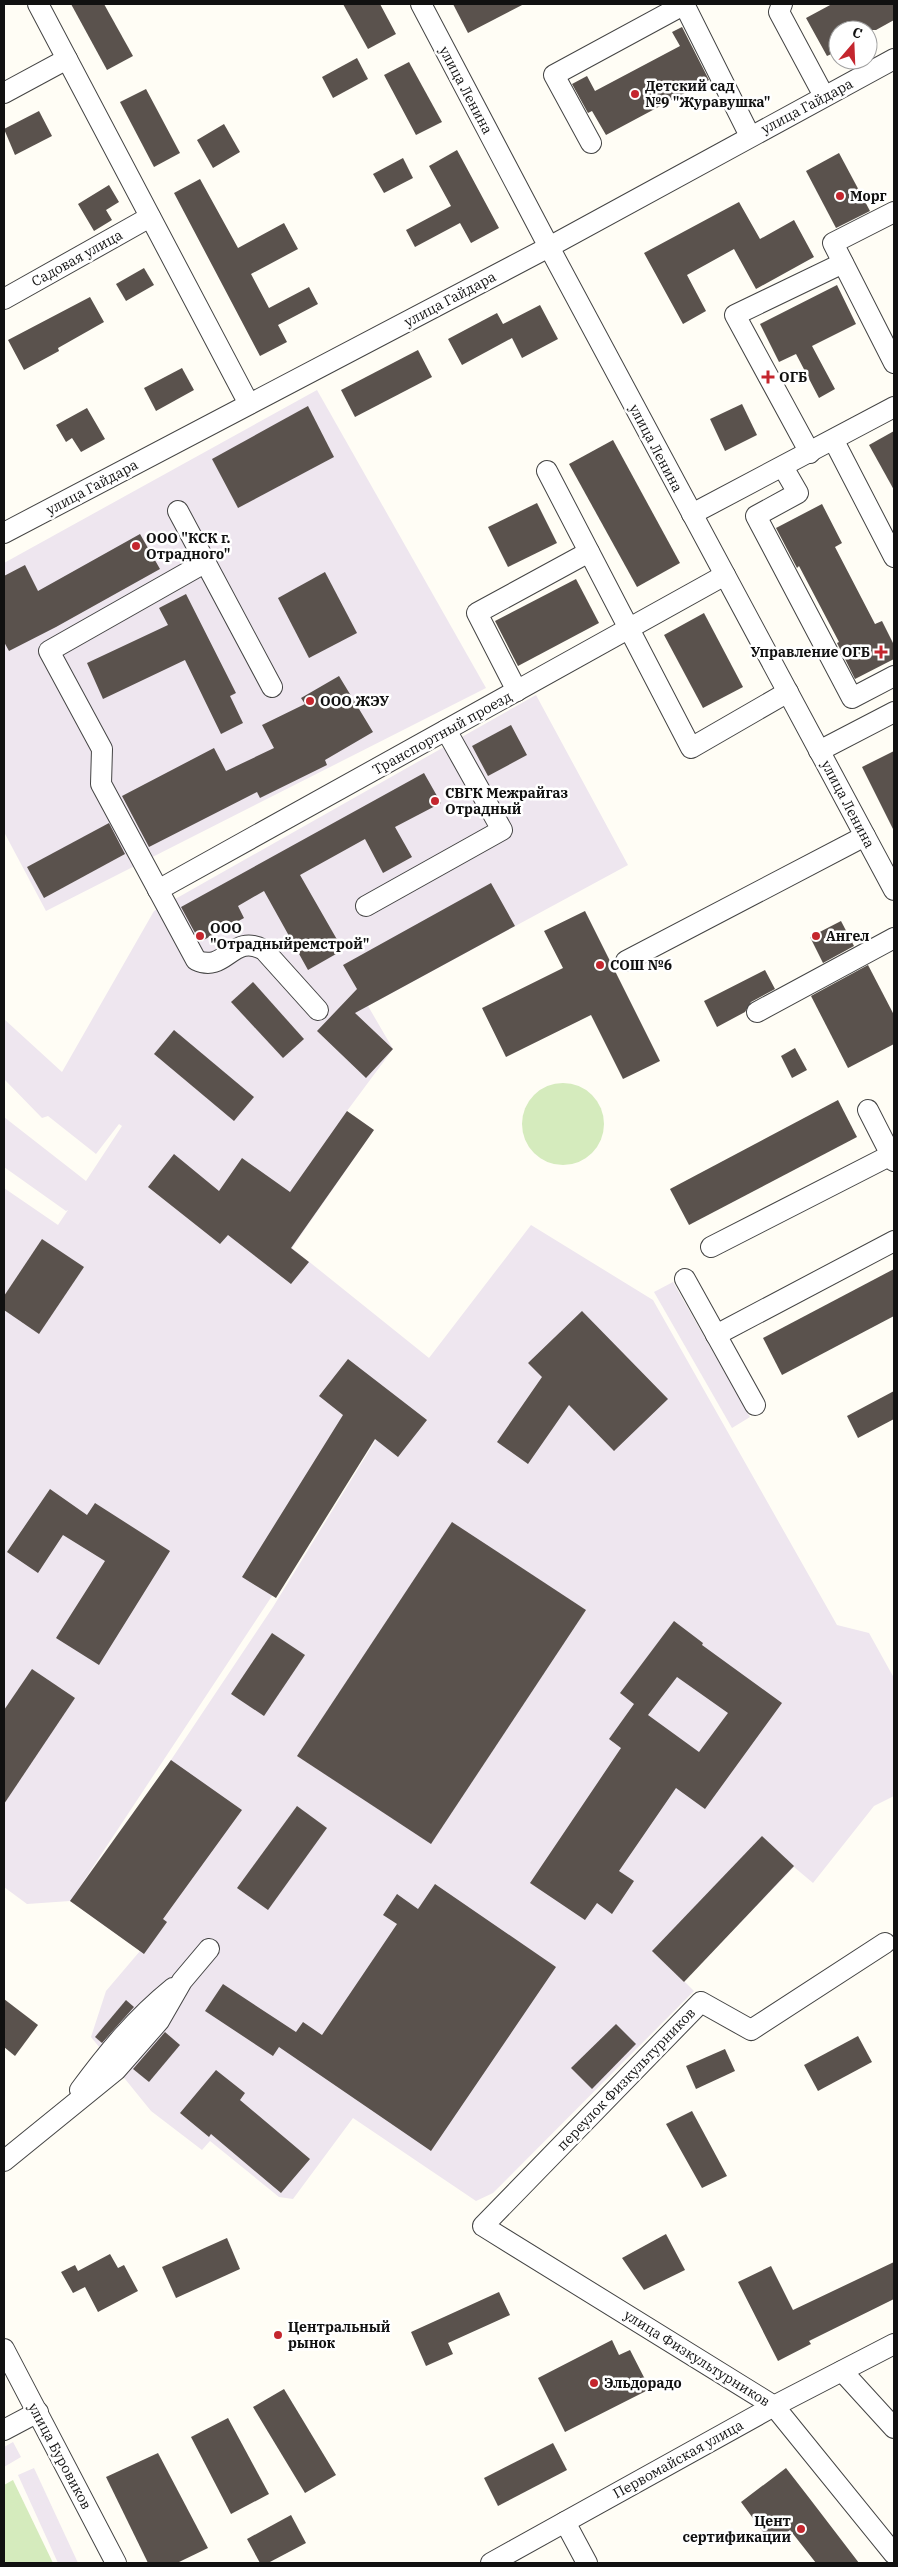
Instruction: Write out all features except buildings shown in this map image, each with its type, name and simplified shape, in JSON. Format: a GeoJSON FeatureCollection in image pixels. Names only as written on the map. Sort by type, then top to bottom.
{"type":"FeatureCollection","features":[{"type":"Feature","properties":{"kind":"street"},"geometry":{"type":"LineString","coordinates":[[38,4],[249,404]]}},
{"type":"Feature","properties":{"kind":"street","name":"улица Ленина"},"geometry":{"type":"LineString","coordinates":[[421,4],[548,247],[894,890]]}},
{"type":"Feature","properties":{"kind":"street"},"geometry":{"type":"LineString","coordinates":[[591,144],[554,75],[684,4],[750,136]]}},
{"type":"Feature","properties":{"kind":"street"},"geometry":{"type":"LineString","coordinates":[[785,7],[824,96]]}},
{"type":"Feature","properties":{"kind":"street","name":"улица Гайдара"},"geometry":{"type":"LineString","coordinates":[[4,533],[548,247],[894,59]]}},
{"type":"Feature","properties":{"kind":"street"},"geometry":{"type":"LineString","coordinates":[[4,93],[67,60]]}},
{"type":"Feature","properties":{"kind":"street"},"geometry":{"type":"LineString","coordinates":[[894,212],[833,243],[894,363]]}},
{"type":"Feature","properties":{"kind":"street","name":"Садовая улица"},"geometry":{"type":"LineString","coordinates":[[4,299],[150,217]]}},
{"type":"Feature","properties":{"kind":"street"},"geometry":{"type":"LineString","coordinates":[[810,453],[735,315],[843,263]]}},
{"type":"Feature","properties":{"kind":"street"},"geometry":{"type":"LineString","coordinates":[[692,514],[834,441],[894,406]]}},
{"type":"Feature","properties":{"kind":"street"},"geometry":{"type":"LineString","coordinates":[[834,441],[894,557]]}},
{"type":"Feature","properties":{"kind":"street"},"geometry":{"type":"LineString","coordinates":[[783,467],[798,493],[756,516],[852,698],[894,676]]}},
{"type":"Feature","properties":{"kind":"street"},"geometry":{"type":"LineString","coordinates":[[547,471],[692,748],[788,692]]}},
{"type":"Feature","properties":{"kind":"street"},"geometry":{"type":"LineString","coordinates":[[178,511],[272,687]]}},
{"type":"Feature","properties":{"kind":"street"},"geometry":{"type":"LineString","coordinates":[[517,691],[477,613],[589,552]]}},
{"type":"Feature","properties":{"kind":"street"},"geometry":{"type":"LineString","coordinates":[[206,562],[48,650],[102,749],[100,784],[196,960],[205,964],[215,962],[244,945],[253,944],[264,950],[318,1010]]}},
{"type":"Feature","properties":{"kind":"street","name":"Транспортный проезд"},"geometry":{"type":"LineString","coordinates":[[158,890],[725,575]]}},
{"type":"Feature","properties":{"kind":"street"},"geometry":{"type":"LineString","coordinates":[[820,751],[894,712]]}},
{"type":"Feature","properties":{"kind":"street"},"geometry":{"type":"LineString","coordinates":[[366,906],[502,830],[446,730]]}},
{"type":"Feature","properties":{"kind":"street"},"geometry":{"type":"LineString","coordinates":[[626,961],[865,836]]}},
{"type":"Feature","properties":{"kind":"street"},"geometry":{"type":"LineString","coordinates":[[758,1012],[894,938]]}},
{"type":"Feature","properties":{"kind":"street"},"geometry":{"type":"LineString","coordinates":[[710,1247],[893,1158],[868,1110]]}},
{"type":"Feature","properties":{"kind":"street"},"geometry":{"type":"LineString","coordinates":[[716,1335],[894,1241]]}},
{"type":"Feature","properties":{"kind":"street"},"geometry":{"type":"LineString","coordinates":[[685,1279],[755,1405]]}},
{"type":"Feature","properties":{"kind":"street","name":"переулок Физкультурников"},"geometry":{"type":"LineString","coordinates":[[483,2226],[701,2002],[751,2030],[885,1943]]}},
{"type":"Feature","properties":{"kind":"street"},"geometry":{"type":"LineString","coordinates":[[4,2160],[63,2113],[110,2049],[146,2010],[182,1981],[209,1948]]}},
{"type":"Feature","properties":{"kind":"street","name":"улица Физкультурников"},"geometry":{"type":"LineString","coordinates":[[483,2226],[774,2406],[894,2554]]}},
{"type":"Feature","properties":{"kind":"street","name":"Первомайская улица"},"geometry":{"type":"LineString","coordinates":[[491,2563],[774,2406],[894,2344]]}},
{"type":"Feature","properties":{"kind":"street","name":"улица Буровиков"},"geometry":{"type":"LineString","coordinates":[[4,2349],[10,2376],[38,2412],[116,2563]]}},
{"type":"Feature","properties":{"kind":"street"},"geometry":{"type":"LineString","coordinates":[[842,2371],[894,2428]]}},
{"type":"Feature","properties":{"kind":"street"},"geometry":{"type":"LineString","coordinates":[[4,2430],[38,2412]]}},
{"type":"Feature","properties":{"kind":"street"},"geometry":{"type":"LineString","coordinates":[[565,2522],[587,2563]]}},
{"type":"Feature","properties":{"kind":"shaded area"},"geometry":{"type":"Polygon","coordinates":[[[317,390],[486,688],[46,911],[4,832],[4,563],[317,390]]]}},
{"type":"Feature","properties":{"kind":"shaded area"},"geometry":{"type":"Polygon","coordinates":[[[536,695],[628,865],[368,1006],[393,1049],[347,1111],[374,1130],[292,1248],[429,1358],[531,1225],[653,1300],[837,1625],[869,1633],[894,1678],[894,1796],[874,1806],[813,1883],[794,1867],[684,1981],[694,1991],[493,2193],[476,2201],[353,2118],[293,2199],[279,2197],[210,2141],[202,2150],[151,2111],[91,2037],[106,1991],[140,1951],[70,1901],[27,1904],[4,1887],[4,1188],[58,1225],[68,1210],[66,1211],[4,1167],[4,1117],[86,1181],[122,1126],[119,1124],[96,1154],[48,1116],[42,1118],[4,1079],[4,1019],[62,1072],[154,911],[536,695]],[[385,1425],[81,1885],[171,1760],[273,1607],[385,1425]]]}},
{"type":"Feature","properties":{"kind":"shaded area"},"geometry":{"type":"Polygon","coordinates":[[[673,1282],[750,1417],[732,1428],[654,1292],[673,1282]]]}},
{"type":"Feature","properties":{"kind":"shaded area"},"geometry":{"type":"Polygon","coordinates":[[[13,2442],[21,2457],[4,2467],[4,2447],[13,2442]]]}},
{"type":"Feature","properties":{"kind":"shaded area"},"geometry":{"type":"Polygon","coordinates":[[[34,2468],[78,2563],[58,2563],[18,2475],[34,2468]]]}},
{"type":"Feature","properties":{"kind":"green space"},"geometry":{"type":"Polygon","coordinates":[[[563,1083],[579,1086],[592,1095],[601,1108],[604,1124],[601,1140],[592,1153],[579,1162],[563,1165],[547,1162],[534,1153],[525,1140],[522,1124],[525,1108],[534,1095],[547,1086],[563,1083]]]}},
{"type":"Feature","properties":{"kind":"green space"},"geometry":{"type":"Polygon","coordinates":[[[13,2480],[53,2563],[4,2563],[4,2485],[13,2480]]]}},
{"type":"Feature","properties":{"kind":"place","name":"Детский сад №9 \"Журавушка\""},"geometry":{"type":"Point","coordinates":[635,94]}},
{"type":"Feature","properties":{"kind":"place","name":"Морг"},"geometry":{"type":"Point","coordinates":[840,196]}},
{"type":"Feature","properties":{"kind":"place","name":"ОГБ"},"geometry":{"type":"Point","coordinates":[768,377]}},
{"type":"Feature","properties":{"kind":"place","name":"ООО \"КСК г. Отрадного\""},"geometry":{"type":"Point","coordinates":[136,546]}},
{"type":"Feature","properties":{"kind":"place","name":"Управление ОГБ"},"geometry":{"type":"Point","coordinates":[881,652]}},
{"type":"Feature","properties":{"kind":"place","name":"ООО ЖЭУ"},"geometry":{"type":"Point","coordinates":[310,701]}},
{"type":"Feature","properties":{"kind":"place","name":"СВГК Межрайгаз Отрадный"},"geometry":{"type":"Point","coordinates":[435,801]}},
{"type":"Feature","properties":{"kind":"place","name":"ООО \"Отрадныйремстрой\""},"geometry":{"type":"Point","coordinates":[200,936]}},
{"type":"Feature","properties":{"kind":"place","name":"Ангел"},"geometry":{"type":"Point","coordinates":[816,936]}},
{"type":"Feature","properties":{"kind":"place","name":"СОШ №6"},"geometry":{"type":"Point","coordinates":[600,965]}},
{"type":"Feature","properties":{"kind":"place","name":"Центральный рынок"},"geometry":{"type":"Point","coordinates":[278,2335]}},
{"type":"Feature","properties":{"kind":"place","name":"Эльдорадо"},"geometry":{"type":"Point","coordinates":[594,2383]}},
{"type":"Feature","properties":{"kind":"place","name":"Цент сертификации"},"geometry":{"type":"Point","coordinates":[801,2529]}}]}
